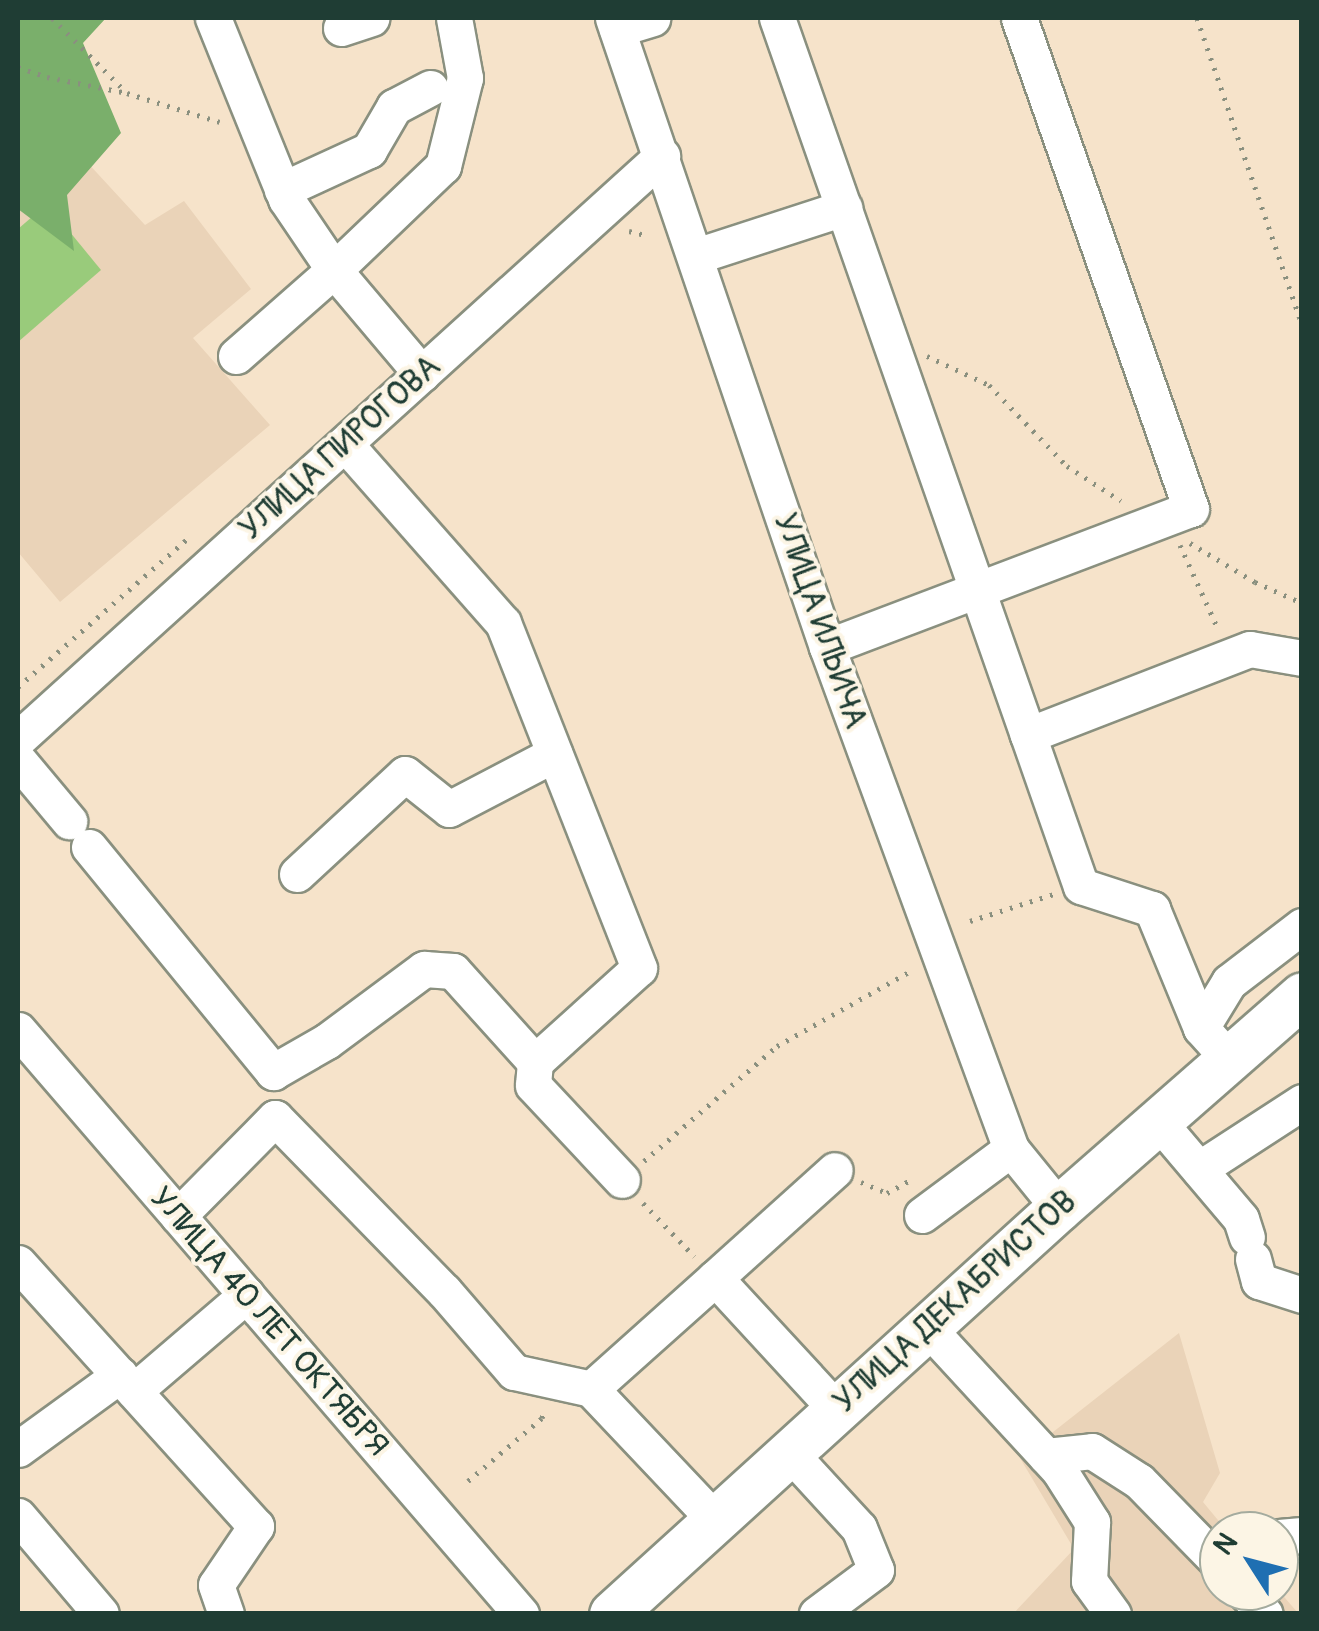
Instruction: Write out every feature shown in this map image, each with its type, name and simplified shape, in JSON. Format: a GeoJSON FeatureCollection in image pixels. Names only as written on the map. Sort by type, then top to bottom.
{"type":"FeatureCollection","features":[{"type":"Feature","properties":{"kind":"main road","name":"УЛИЦА ДЕКАБРИСТОВ"},"geometry":{"type":"LineString","coordinates":[[612,1614],[1158,1121],[1215,1043],[1302,995]]}},
{"type":"Feature","properties":{"kind":"street"},"geometry":{"type":"LineString","coordinates":[[213,18],[282,190],[334,270],[422,374]]}},
{"type":"Feature","properties":{"kind":"street"},"geometry":{"type":"LineString","coordinates":[[236,356],[443,166],[464,78],[454,18]]}},
{"type":"Feature","properties":{"kind":"street"},"geometry":{"type":"LineString","coordinates":[[615,23],[652,18]]}},
{"type":"Feature","properties":{"kind":"street"},"geometry":{"type":"LineString","coordinates":[[777,18],[1080,886],[1152,909],[1215,1043]]}},
{"type":"Feature","properties":{"kind":"street"},"geometry":{"type":"LineString","coordinates":[[827,647],[1192,509],[1019,18]]}},
{"type":"Feature","properties":{"kind":"street","name":"УЛИЦА ИЛЬИЧА"},"geometry":{"type":"LineString","coordinates":[[615,23],[827,647],[1011,1148],[1059,1208]]}},
{"type":"Feature","properties":{"kind":"street"},"geometry":{"type":"LineString","coordinates":[[282,190],[369,150],[394,106],[430,88]]}},
{"type":"Feature","properties":{"kind":"street","name":"УЛИЦА ПИРОГОВА"},"geometry":{"type":"LineString","coordinates":[[18,739],[662,156]]}},
{"type":"Feature","properties":{"kind":"street"},"geometry":{"type":"LineString","coordinates":[[696,256],[844,208]]}},
{"type":"Feature","properties":{"kind":"street"},"geometry":{"type":"LineString","coordinates":[[344,444],[503,622],[638,968],[535,1062],[533,1085],[622,1180]]}},
{"type":"Feature","properties":{"kind":"street"},"geometry":{"type":"LineString","coordinates":[[1028,735],[1250,649],[1302,658]]}},
{"type":"Feature","properties":{"kind":"street"},"geometry":{"type":"LineString","coordinates":[[297,874],[405,774],[450,809],[554,754]]}},
{"type":"Feature","properties":{"kind":"street"},"geometry":{"type":"LineString","coordinates":[[18,760],[273,1072],[327,1041],[424,969],[453,971],[535,1062]]}},
{"type":"Feature","properties":{"kind":"street"},"geometry":{"type":"LineString","coordinates":[[1215,1043],[1229,982],[1302,926]]}},
{"type":"Feature","properties":{"kind":"street","name":"УЛИЦА 40 ЛЕТ ОКТЯБРЯ"},"geometry":{"type":"LineString","coordinates":[[18,1030],[521,1614]]}},
{"type":"Feature","properties":{"kind":"street"},"geometry":{"type":"LineString","coordinates":[[1199,1169],[1302,1102]]}},
{"type":"Feature","properties":{"kind":"street"},"geometry":{"type":"LineString","coordinates":[[178,1216],[275,1118],[444,1291],[514,1372],[591,1389],[714,1519]]}},
{"type":"Feature","properties":{"kind":"street"},"geometry":{"type":"LineString","coordinates":[[1158,1121],[1241,1219],[1259,1281],[1302,1295]]}},
{"type":"Feature","properties":{"kind":"street"},"geometry":{"type":"LineString","coordinates":[[922,1214],[1011,1148]]}},
{"type":"Feature","properties":{"kind":"street"},"geometry":{"type":"LineString","coordinates":[[591,1389],[835,1170]]}},
{"type":"Feature","properties":{"kind":"street"},"geometry":{"type":"LineString","coordinates":[[18,1262],[256,1526],[216,1586],[226,1614]]}},
{"type":"Feature","properties":{"kind":"street"},"geometry":{"type":"LineString","coordinates":[[714,1278],[836,1409]]}},
{"type":"Feature","properties":{"kind":"street"},"geometry":{"type":"LineString","coordinates":[[18,1449],[127,1383],[246,1295]]}},
{"type":"Feature","properties":{"kind":"street"},"geometry":{"type":"LineString","coordinates":[[927,1326],[1046,1456],[1092,1522],[1090,1580],[1113,1614]]}},
{"type":"Feature","properties":{"kind":"street"},"geometry":{"type":"LineString","coordinates":[[1046,1456],[1092,1451],[1139,1482],[1199,1543]]}},
{"type":"Feature","properties":{"kind":"street"},"geometry":{"type":"LineString","coordinates":[[789,1452],[859,1528],[876,1570],[856,1614]]}},
{"type":"Feature","properties":{"kind":"street"},"geometry":{"type":"LineString","coordinates":[[18,1516],[101,1614]]}},
{"type":"Feature","properties":{"kind":"street"},"geometry":{"type":"LineString","coordinates":[[817,1614],[876,1570]]}},
{"type":"Feature","properties":{"kind":"path"},"geometry":{"type":"LineString","coordinates":[[52,18],[127,93]]}},
{"type":"Feature","properties":{"kind":"path"},"geometry":{"type":"LineString","coordinates":[[1198,18],[1302,324]]}},
{"type":"Feature","properties":{"kind":"path"},"geometry":{"type":"LineString","coordinates":[[18,66],[47,77],[127,93],[261,137]]}},
{"type":"Feature","properties":{"kind":"path"},"geometry":{"type":"LineString","coordinates":[[889,338],[989,386],[1067,466],[1155,523]]}},
{"type":"Feature","properties":{"kind":"path"},"geometry":{"type":"LineString","coordinates":[[1231,656],[1175,534],[1255,582],[1302,602]]}},
{"type":"Feature","properties":{"kind":"path"},"geometry":{"type":"LineString","coordinates":[[970,922],[1080,886]]}},
{"type":"Feature","properties":{"kind":"path"},"geometry":{"type":"LineString","coordinates":[[714,1278],[622,1180],[777,1046],[909,972]]}},
{"type":"Feature","properties":{"kind":"path"},"geometry":{"type":"LineString","coordinates":[[835,1170],[887,1192],[916,1177]]}},
{"type":"Feature","properties":{"kind":"path"},"geometry":{"type":"LineString","coordinates":[[468,1481],[542,1418],[556,1383]]}},
{"type":"Feature","properties":{"kind":"shaded area"},"geometry":{"type":"Polygon","coordinates":[[[38,109],[145,225],[184,201],[251,289],[193,338],[270,425],[60,602],[18,552],[18,112],[38,109]]]}},
{"type":"Feature","properties":{"kind":"shaded area"},"geometry":{"type":"Polygon","coordinates":[[[1179,1333],[1220,1473],[1203,1502],[1210,1511],[1199,1511],[1199,1611],[1298,1613],[1013,1614],[1074,1549],[1020,1458],[1179,1333]]]}},
{"type":"Feature","properties":{"kind":"green space"},"geometry":{"type":"Polygon","coordinates":[[[18,18],[106,18],[83,43],[121,133],[67,195],[74,251],[18,209],[18,18]]]}},
{"type":"Feature","properties":{"kind":"green space"},"geometry":{"type":"Polygon","coordinates":[[[47,204],[101,270],[18,342],[18,229],[47,204]]]}}]}
